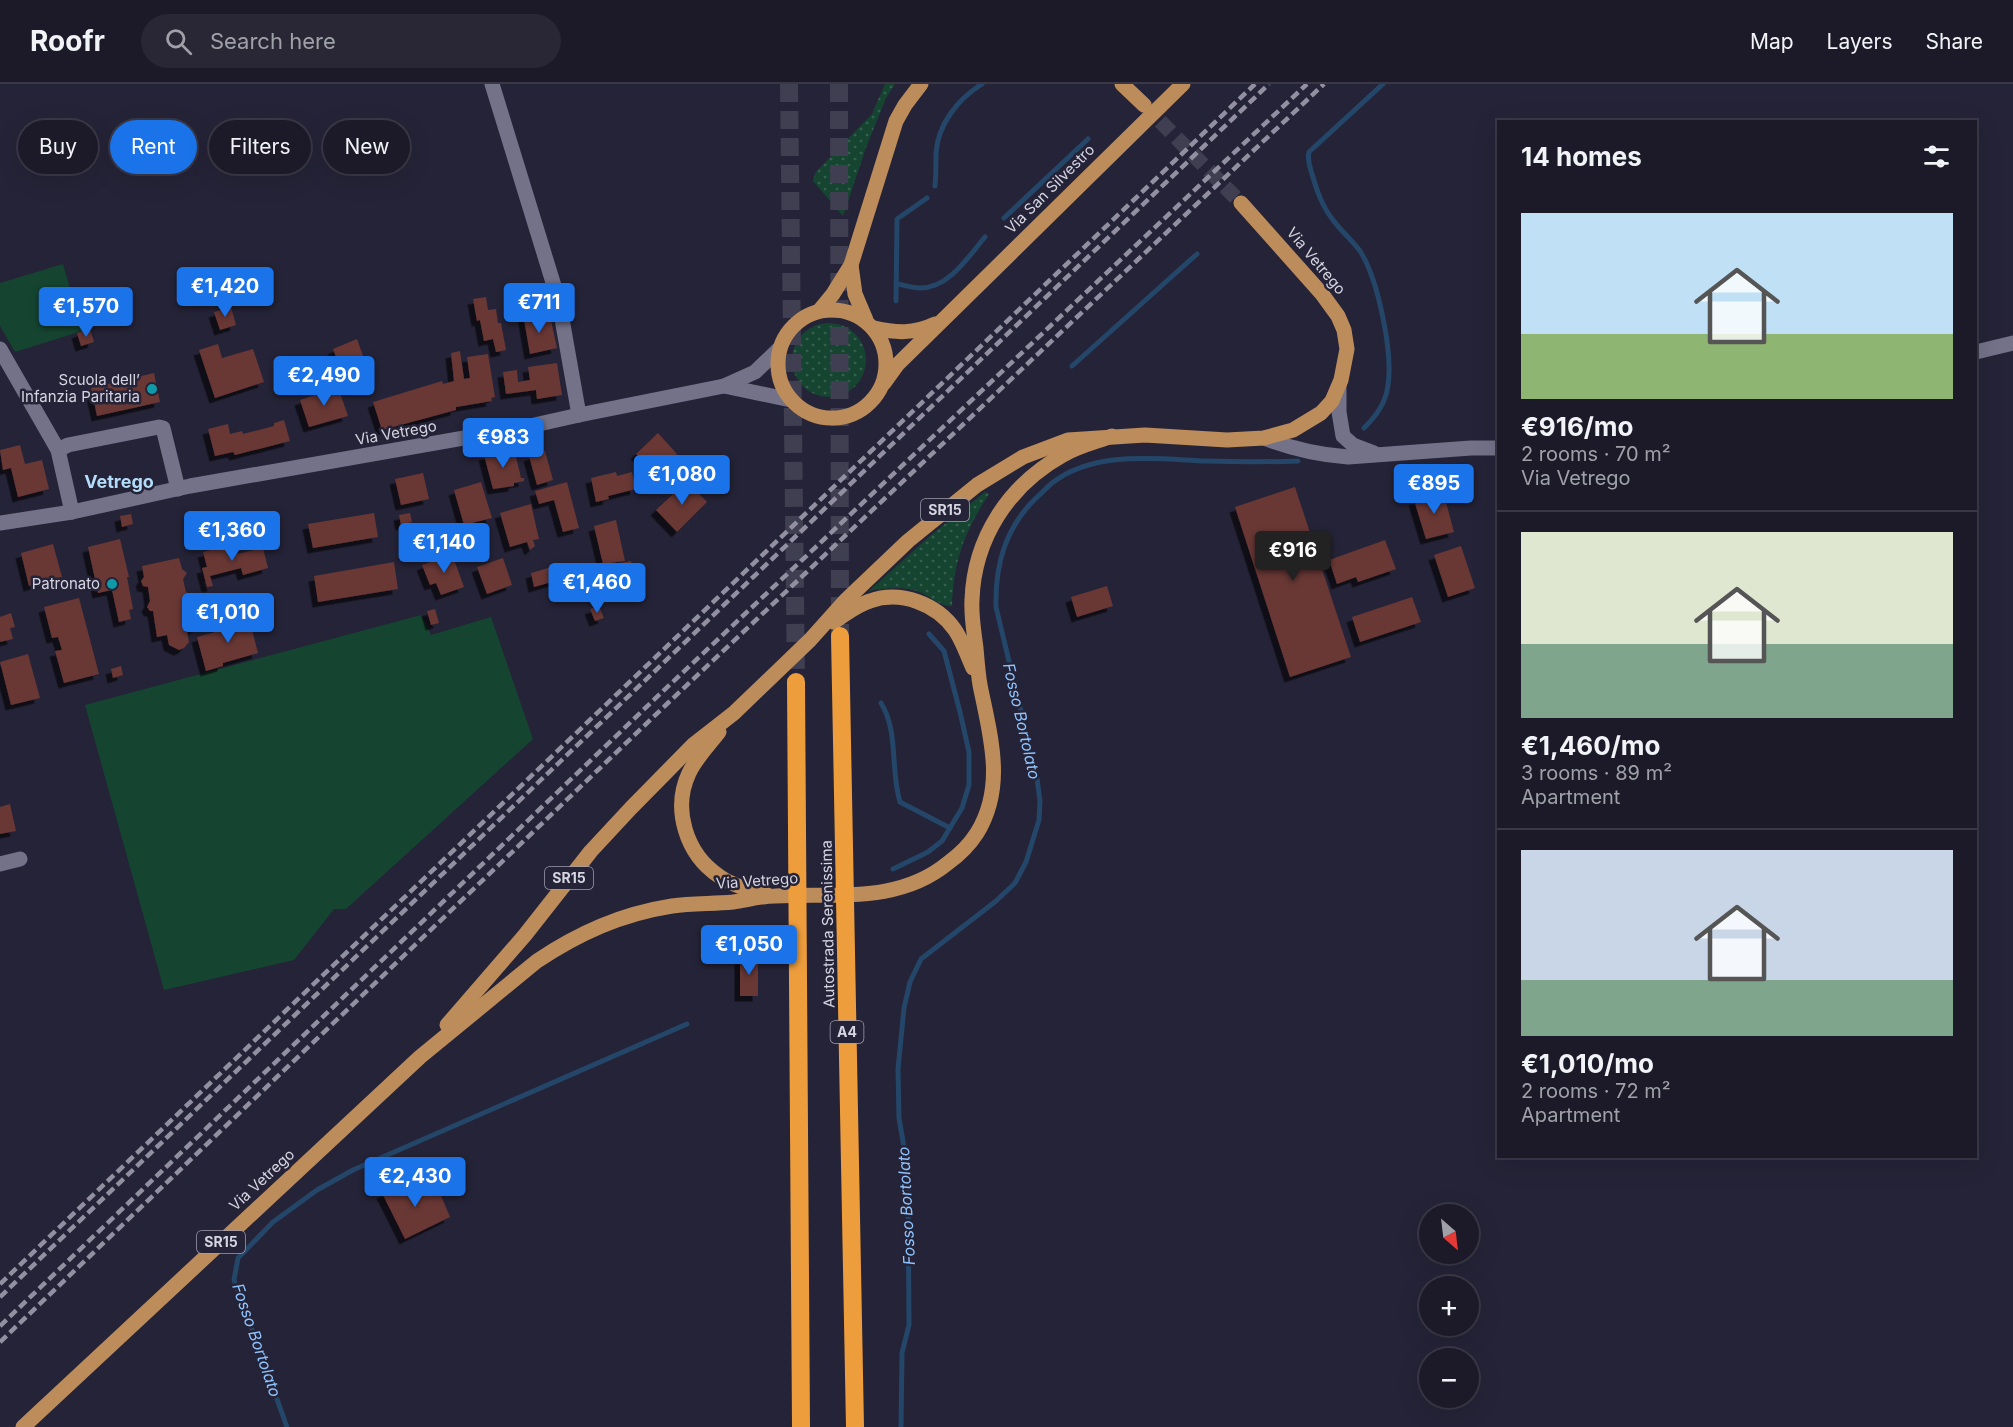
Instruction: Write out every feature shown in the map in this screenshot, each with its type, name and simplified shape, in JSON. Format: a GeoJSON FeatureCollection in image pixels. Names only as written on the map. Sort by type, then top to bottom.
{"type":"FeatureCollection","features":[{"type":"Feature","properties":{"kind":"highway","name":"Autostrada Serenissima"},"geometry":{"type":"LineString","coordinates":[[840,636],[855,1427]]}},
{"type":"Feature","properties":{"kind":"highway","name":"Autostrada Serenissima"},"geometry":{"type":"LineString","coordinates":[[796,681],[801,1427]]}},
{"type":"Feature","properties":{"kind":"main road","name":"Via Vetrego"},"geometry":{"type":"LineString","coordinates":[[780,348],[788,332],[801,318],[819,311],[851,265],[896,121],[921,84]]}},
{"type":"Feature","properties":{"kind":"main road"},"geometry":{"type":"LineString","coordinates":[[1122,84],[1144,105]]}},
{"type":"Feature","properties":{"kind":"main road","name":"Via San Silvestro"},"geometry":{"type":"LineString","coordinates":[[884,383],[897,365],[1183,84]]}},
{"type":"Feature","properties":{"kind":"main road","name":"Via Vetrego"},"geometry":{"type":"LineString","coordinates":[[420,1057],[525,935],[591,850],[693,745],[734,713],[810,639],[845,601],[908,542],[976,485],[1002,468],[1042,449],[1068,440],[1145,435],[1227,440],[1264,438],[1280,435],[1307,423],[1321,413],[1332,400],[1339,386],[1347,349],[1344,330],[1338,316],[1322,294],[1241,203]]}},
{"type":"Feature","properties":{"kind":"main road","name":"Via Vetrego"},"geometry":{"type":"LineString","coordinates":[[791,400],[805,412],[823,418],[842,418],[860,411],[874,399],[884,383],[887,368],[886,354],[882,340],[870,324],[855,294],[851,265]]}},
{"type":"Feature","properties":{"kind":"main road"},"geometry":{"type":"LineString","coordinates":[[819,311],[835,309],[851,312],[870,324]]}},
{"type":"Feature","properties":{"kind":"main road","name":"Via San Silvestro"},"geometry":{"type":"LineString","coordinates":[[870,324],[890,332],[907,332],[923,330],[943,320]]}},
{"type":"Feature","properties":{"kind":"main road"},"geometry":{"type":"LineString","coordinates":[[780,348],[777,366],[781,384],[791,400]]}},
{"type":"Feature","properties":{"kind":"main road","name":"Via Vetrego"},"geometry":{"type":"LineString","coordinates":[[23,1427],[420,1057],[537,961],[570,940],[598,926],[639,913],[672,906],[734,902],[772,896],[867,894],[904,888],[921,882],[959,855],[977,834],[987,813],[994,788],[994,760],[979,682],[972,600],[976,569],[988,532],[998,513],[1018,489],[1041,469],[1066,453],[1112,436]]}},
{"type":"Feature","properties":{"kind":"main road","name":"SR15"},"geometry":{"type":"LineString","coordinates":[[810,639],[847,612],[869,601],[886,597],[908,599],[933,609],[951,625],[960,639],[979,682]]}},
{"type":"Feature","properties":{"kind":"main road","name":"SR15"},"geometry":{"type":"LineString","coordinates":[[734,713],[695,762],[689,773],[684,785],[682,817],[694,849],[711,870],[731,884],[772,896]]}},
{"type":"Feature","properties":{"kind":"street"},"geometry":{"type":"LineString","coordinates":[[492,84],[559,302],[579,415]]}},
{"type":"Feature","properties":{"kind":"street"},"geometry":{"type":"LineString","coordinates":[[1977,352],[2013,343]]}},
{"type":"Feature","properties":{"kind":"street","name":"Via Vetrego"},"geometry":{"type":"LineString","coordinates":[[0,523],[72,512],[178,489],[442,443],[724,386],[755,372],[780,348]]}},
{"type":"Feature","properties":{"kind":"street"},"geometry":{"type":"LineString","coordinates":[[0,349],[58,450],[72,512]]}},
{"type":"Feature","properties":{"kind":"street","name":"Via Vetrego"},"geometry":{"type":"LineString","coordinates":[[724,386],[791,400]]}},
{"type":"Feature","properties":{"kind":"street","name":"Via Vetrego"},"geometry":{"type":"LineString","coordinates":[[1339,386],[1339,412],[1343,436],[1353,445],[1377,455]]}},
{"type":"Feature","properties":{"kind":"street"},"geometry":{"type":"LineString","coordinates":[[58,450],[68,445],[163,428],[178,489]]}},
{"type":"Feature","properties":{"kind":"street","name":"Via Vetrego"},"geometry":{"type":"LineString","coordinates":[[1264,438],[1331,456],[1348,458],[1497,448]]}},
{"type":"Feature","properties":{"kind":"street"},"geometry":{"type":"LineString","coordinates":[[0,864],[20,859]]}},
{"type":"Feature","properties":{"kind":"green space"},"geometry":{"type":"Polygon","coordinates":[[[885,84],[895,84],[886,98],[867,145],[843,216],[813,181],[815,173],[872,114],[885,84]]]}},
{"type":"Feature","properties":{"kind":"green space"},"geometry":{"type":"Polygon","coordinates":[[[63,264],[82,331],[15,352],[0,326],[0,283],[63,264]]]}},
{"type":"Feature","properties":{"kind":"green space"},"geometry":{"type":"Polygon","coordinates":[[[822,323],[836,323],[850,329],[860,339],[866,353],[864,374],[850,391],[836,397],[822,397],[808,391],[798,381],[792,367],[792,353],[798,339],[808,329],[822,323]]]}},
{"type":"Feature","properties":{"kind":"green space"},"geometry":{"type":"Polygon","coordinates":[[[985,492],[989,494],[973,521],[958,560],[952,606],[943,605],[911,589],[893,588],[869,591],[931,535],[985,492]]]}},
{"type":"Feature","properties":{"kind":"green space"},"geometry":{"type":"Polygon","coordinates":[[[421,615],[431,635],[491,617],[533,739],[346,909],[334,909],[294,960],[164,990],[85,705],[421,615]]]}},
{"type":"Feature","properties":{"kind":"building"},"geometry":{"type":"Polygon","coordinates":[[[547,288],[548,293],[519,302],[517,293],[547,288]]]}},
{"type":"Feature","properties":{"kind":"building"},"geometry":{"type":"Polygon","coordinates":[[[486,297],[488,310],[496,309],[506,350],[496,352],[493,339],[484,341],[473,299],[486,297]]]}},
{"type":"Feature","properties":{"kind":"building"},"geometry":{"type":"Polygon","coordinates":[[[231,307],[236,325],[220,330],[214,312],[231,307]]]}},
{"type":"Feature","properties":{"kind":"building"},"geometry":{"type":"Polygon","coordinates":[[[528,307],[531,323],[551,320],[557,348],[530,354],[522,308],[528,307]]]}},
{"type":"Feature","properties":{"kind":"building"},"geometry":{"type":"Polygon","coordinates":[[[90,329],[94,342],[81,346],[77,333],[90,329]]]}},
{"type":"Feature","properties":{"kind":"building"},"geometry":{"type":"Polygon","coordinates":[[[357,339],[366,364],[342,373],[333,349],[357,339]]]}},
{"type":"Feature","properties":{"kind":"building"},"geometry":{"type":"Polygon","coordinates":[[[218,344],[222,358],[253,349],[264,382],[215,398],[199,350],[218,344]]]}},
{"type":"Feature","properties":{"kind":"building"},"geometry":{"type":"Polygon","coordinates":[[[460,351],[464,379],[470,378],[467,357],[488,354],[495,397],[491,398],[492,401],[456,407],[456,410],[382,430],[373,402],[442,381],[443,384],[454,381],[451,353],[460,351]]]}},
{"type":"Feature","properties":{"kind":"building"},"geometry":{"type":"Polygon","coordinates":[[[557,363],[562,395],[537,399],[536,390],[506,394],[503,372],[517,370],[518,382],[530,380],[528,367],[557,363]]]}},
{"type":"Feature","properties":{"kind":"building"},"geometry":{"type":"Polygon","coordinates":[[[154,373],[160,402],[97,416],[91,388],[154,373]]]}},
{"type":"Feature","properties":{"kind":"building"},"geometry":{"type":"Polygon","coordinates":[[[338,387],[348,416],[309,427],[300,400],[338,387]]]}},
{"type":"Feature","properties":{"kind":"building"},"geometry":{"type":"Polygon","coordinates":[[[284,420],[290,441],[235,455],[233,452],[215,456],[208,429],[228,424],[230,434],[242,431],[243,434],[274,426],[274,423],[284,420]]]}},
{"type":"Feature","properties":{"kind":"building"},"geometry":{"type":"Polygon","coordinates":[[[658,433],[677,454],[655,474],[636,454],[658,433]]]}},
{"type":"Feature","properties":{"kind":"building"},"geometry":{"type":"Polygon","coordinates":[[[20,445],[25,464],[42,460],[49,489],[18,497],[11,468],[3,470],[0,450],[20,445]]]}},
{"type":"Feature","properties":{"kind":"building"},"geometry":{"type":"Polygon","coordinates":[[[514,448],[521,478],[524,478],[524,481],[514,483],[514,486],[493,489],[484,455],[514,448]]]}},
{"type":"Feature","properties":{"kind":"building"},"geometry":{"type":"Polygon","coordinates":[[[545,451],[553,480],[537,485],[529,456],[545,451]]]}},
{"type":"Feature","properties":{"kind":"building"},"geometry":{"type":"Polygon","coordinates":[[[616,472],[617,476],[632,472],[636,489],[608,496],[609,499],[596,502],[591,478],[616,472]]]}},
{"type":"Feature","properties":{"kind":"building"},"geometry":{"type":"Polygon","coordinates":[[[423,473],[429,499],[401,505],[395,479],[423,473]]]}},
{"type":"Feature","properties":{"kind":"building"},"geometry":{"type":"Polygon","coordinates":[[[687,481],[707,502],[677,532],[656,510],[687,481]]]}},
{"type":"Feature","properties":{"kind":"building"},"geometry":{"type":"Polygon","coordinates":[[[481,482],[492,518],[464,525],[454,490],[481,482]]]}},
{"type":"Feature","properties":{"kind":"building"},"geometry":{"type":"Polygon","coordinates":[[[567,482],[579,528],[563,532],[554,500],[539,504],[535,491],[567,482]]]}},
{"type":"Feature","properties":{"kind":"building"},"geometry":{"type":"Polygon","coordinates":[[[1295,487],[1351,657],[1290,677],[1235,507],[1295,487]]]}},
{"type":"Feature","properties":{"kind":"building"},"geometry":{"type":"Polygon","coordinates":[[[1443,491],[1454,532],[1426,539],[1414,500],[1443,491]]]}},
{"type":"Feature","properties":{"kind":"building"},"geometry":{"type":"Polygon","coordinates":[[[531,504],[539,539],[533,540],[535,546],[530,550],[527,542],[510,547],[500,513],[531,504]]]}},
{"type":"Feature","properties":{"kind":"building"},"geometry":{"type":"Polygon","coordinates":[[[374,513],[378,537],[313,548],[308,524],[374,513]]]}},
{"type":"Feature","properties":{"kind":"building"},"geometry":{"type":"Polygon","coordinates":[[[410,513],[412,522],[401,525],[399,515],[410,513]]]}},
{"type":"Feature","properties":{"kind":"building"},"geometry":{"type":"Polygon","coordinates":[[[131,514],[133,524],[122,527],[120,516],[131,514]]]}},
{"type":"Feature","properties":{"kind":"building"},"geometry":{"type":"Polygon","coordinates":[[[616,520],[625,561],[603,564],[594,526],[616,520]]]}},
{"type":"Feature","properties":{"kind":"building","name":"Patronato"},"geometry":{"type":"Polygon","coordinates":[[[120,539],[129,577],[127,577],[133,609],[129,610],[131,619],[119,622],[112,590],[98,593],[88,547],[120,539]]]}},
{"type":"Feature","properties":{"kind":"building"},"geometry":{"type":"Polygon","coordinates":[[[1385,540],[1396,569],[1358,582],[1356,577],[1337,584],[1329,560],[1385,540]]]}},
{"type":"Feature","properties":{"kind":"building"},"geometry":{"type":"Polygon","coordinates":[[[53,544],[62,577],[29,586],[21,553],[53,544]]]}},
{"type":"Feature","properties":{"kind":"building"},"geometry":{"type":"Polygon","coordinates":[[[235,544],[237,554],[263,548],[268,568],[243,575],[241,568],[210,576],[213,586],[207,587],[202,568],[207,567],[203,552],[235,544]]]}},
{"type":"Feature","properties":{"kind":"building"},"geometry":{"type":"Polygon","coordinates":[[[436,544],[438,551],[424,556],[422,549],[436,544]]]}},
{"type":"Feature","properties":{"kind":"building"},"geometry":{"type":"Polygon","coordinates":[[[1461,546],[1475,588],[1448,597],[1434,555],[1461,546]]]}},
{"type":"Feature","properties":{"kind":"building"},"geometry":{"type":"Polygon","coordinates":[[[452,554],[464,587],[441,595],[436,583],[430,585],[422,565],[452,554]]]}},
{"type":"Feature","properties":{"kind":"building"},"geometry":{"type":"Polygon","coordinates":[[[179,558],[182,569],[187,573],[183,579],[186,592],[192,596],[192,602],[189,603],[197,628],[187,631],[189,642],[179,650],[169,645],[167,635],[157,637],[153,611],[147,607],[150,601],[148,587],[143,586],[141,581],[144,577],[142,566],[179,558]]]}},
{"type":"Feature","properties":{"kind":"building"},"geometry":{"type":"Polygon","coordinates":[[[503,558],[512,585],[487,594],[477,567],[503,558]]]}},
{"type":"Feature","properties":{"kind":"building"},"geometry":{"type":"Polygon","coordinates":[[[631,561],[635,578],[609,585],[602,567],[631,561]]]}},
{"type":"Feature","properties":{"kind":"building"},"geometry":{"type":"Polygon","coordinates":[[[394,562],[398,589],[318,602],[314,576],[394,562]]]}},
{"type":"Feature","properties":{"kind":"building"},"geometry":{"type":"Polygon","coordinates":[[[555,566],[559,580],[534,587],[531,573],[555,566]]]}},
{"type":"Feature","properties":{"kind":"building"},"geometry":{"type":"Polygon","coordinates":[[[1107,586],[1113,606],[1077,617],[1071,597],[1107,586]]]}},
{"type":"Feature","properties":{"kind":"building"},"geometry":{"type":"Polygon","coordinates":[[[1412,597],[1421,622],[1360,642],[1352,617],[1412,597]]]}},
{"type":"Feature","properties":{"kind":"building"},"geometry":{"type":"Polygon","coordinates":[[[79,598],[99,674],[64,683],[55,651],[62,650],[58,637],[52,638],[44,607],[79,598]]]}},
{"type":"Feature","properties":{"kind":"building"},"geometry":{"type":"Polygon","coordinates":[[[599,606],[604,618],[595,621],[590,609],[599,606]]]}},
{"type":"Feature","properties":{"kind":"building"},"geometry":{"type":"Polygon","coordinates":[[[435,609],[439,623],[431,625],[427,611],[435,609]]]}},
{"type":"Feature","properties":{"kind":"building"},"geometry":{"type":"Polygon","coordinates":[[[11,613],[15,627],[10,628],[13,639],[0,642],[0,617],[11,613]]]}},
{"type":"Feature","properties":{"kind":"building"},"geometry":{"type":"Polygon","coordinates":[[[249,618],[258,653],[223,663],[223,666],[206,671],[197,637],[215,632],[214,628],[249,618]]]}},
{"type":"Feature","properties":{"kind":"building"},"geometry":{"type":"Polygon","coordinates":[[[28,654],[40,698],[11,705],[0,662],[28,654]]]}},
{"type":"Feature","properties":{"kind":"building"},"geometry":{"type":"Polygon","coordinates":[[[121,666],[123,675],[113,678],[111,669],[121,666]]]}},
{"type":"Feature","properties":{"kind":"building"},"geometry":{"type":"Polygon","coordinates":[[[10,804],[16,831],[0,834],[0,807],[10,804]]]}},
{"type":"Feature","properties":{"kind":"building"},"geometry":{"type":"Polygon","coordinates":[[[740,956],[758,956],[758,996],[740,996],[740,956]]]}},
{"type":"Feature","properties":{"kind":"building"},"geometry":{"type":"Polygon","coordinates":[[[418,1178],[426,1196],[439,1191],[450,1217],[405,1239],[382,1193],[418,1178]]]}},
{"type":"Feature","properties":{"kind":"waterway"},"geometry":{"type":"LineString","coordinates":[[935,186],[936,153],[945,122],[957,105],[982,84]]}},
{"type":"Feature","properties":{"kind":"waterway","name":"Fosso Bortolato"},"geometry":{"type":"LineString","coordinates":[[1364,428],[1380,409],[1388,385],[1388,354],[1383,316],[1367,263],[1326,209],[1320,198],[1308,155],[1383,84]]}},
{"type":"Feature","properties":{"kind":"waterway"},"geometry":{"type":"LineString","coordinates":[[1004,218],[1088,139]]}},
{"type":"Feature","properties":{"kind":"waterway"},"geometry":{"type":"LineString","coordinates":[[896,301],[897,219],[927,198]]}},
{"type":"Feature","properties":{"kind":"waterway"},"geometry":{"type":"LineString","coordinates":[[897,284],[920,288],[940,283],[965,262],[985,237]]}},
{"type":"Feature","properties":{"kind":"waterway"},"geometry":{"type":"LineString","coordinates":[[1072,366],[1197,254]]}},
{"type":"Feature","properties":{"kind":"waterway","name":"Fosso Bortolato"},"geometry":{"type":"LineString","coordinates":[[901,1427],[902,1353],[909,1325],[908,1171],[899,1118],[898,1069],[904,1008],[910,982],[921,959],[996,901],[1015,883],[1026,862],[1039,820],[1040,801],[1037,778],[996,607],[997,577],[1009,535],[1025,511],[1050,485],[1069,472],[1087,465],[1147,458],[1230,462],[1298,461]]}},
{"type":"Feature","properties":{"kind":"waterway"},"geometry":{"type":"LineString","coordinates":[[893,869],[928,852],[942,841],[962,808],[969,785],[969,752],[944,651],[929,634]]}},
{"type":"Feature","properties":{"kind":"waterway"},"geometry":{"type":"LineString","coordinates":[[881,703],[890,726],[900,802],[950,828]]}},
{"type":"Feature","properties":{"kind":"waterway","name":"Fosso Bortolato"},"geometry":{"type":"LineString","coordinates":[[287,1427],[234,1280],[238,1258],[273,1222],[317,1190],[353,1170],[687,1024]]}},
{"type":"Feature","properties":{"kind":"tunnel"},"geometry":{"type":"LineString","coordinates":[[789,84],[796,682]]}},
{"type":"Feature","properties":{"kind":"tunnel"},"geometry":{"type":"LineString","coordinates":[[839,84],[840,636]]}},
{"type":"Feature","properties":{"kind":"tunnel"},"geometry":{"type":"LineString","coordinates":[[1144,105],[1241,203]]}},
{"type":"Feature","properties":{"kind":"railway"},"geometry":{"type":"LineString","coordinates":[[0,1284],[1255,84]]}},
{"type":"Feature","properties":{"kind":"railway"},"geometry":{"type":"LineString","coordinates":[[0,1297],[1269,84]]}},
{"type":"Feature","properties":{"kind":"railway"},"geometry":{"type":"LineString","coordinates":[[0,1326],[661,693],[1307,84]]}},
{"type":"Feature","properties":{"kind":"railway"},"geometry":{"type":"LineString","coordinates":[[0,1342],[669,702],[1324,84]]}},
{"type":"Feature","properties":{"kind":"place","name":"Scuola dell’ Infanzia Paritaria"},"geometry":{"type":"Point","coordinates":[152,389]}},
{"type":"Feature","properties":{"kind":"place","name":"Patronato"},"geometry":{"type":"Point","coordinates":[112,584]}},
{"type":"Feature","properties":{"kind":"district","name":"Vetrego"},"geometry":{"type":"Point","coordinates":[119,482]}}]}
